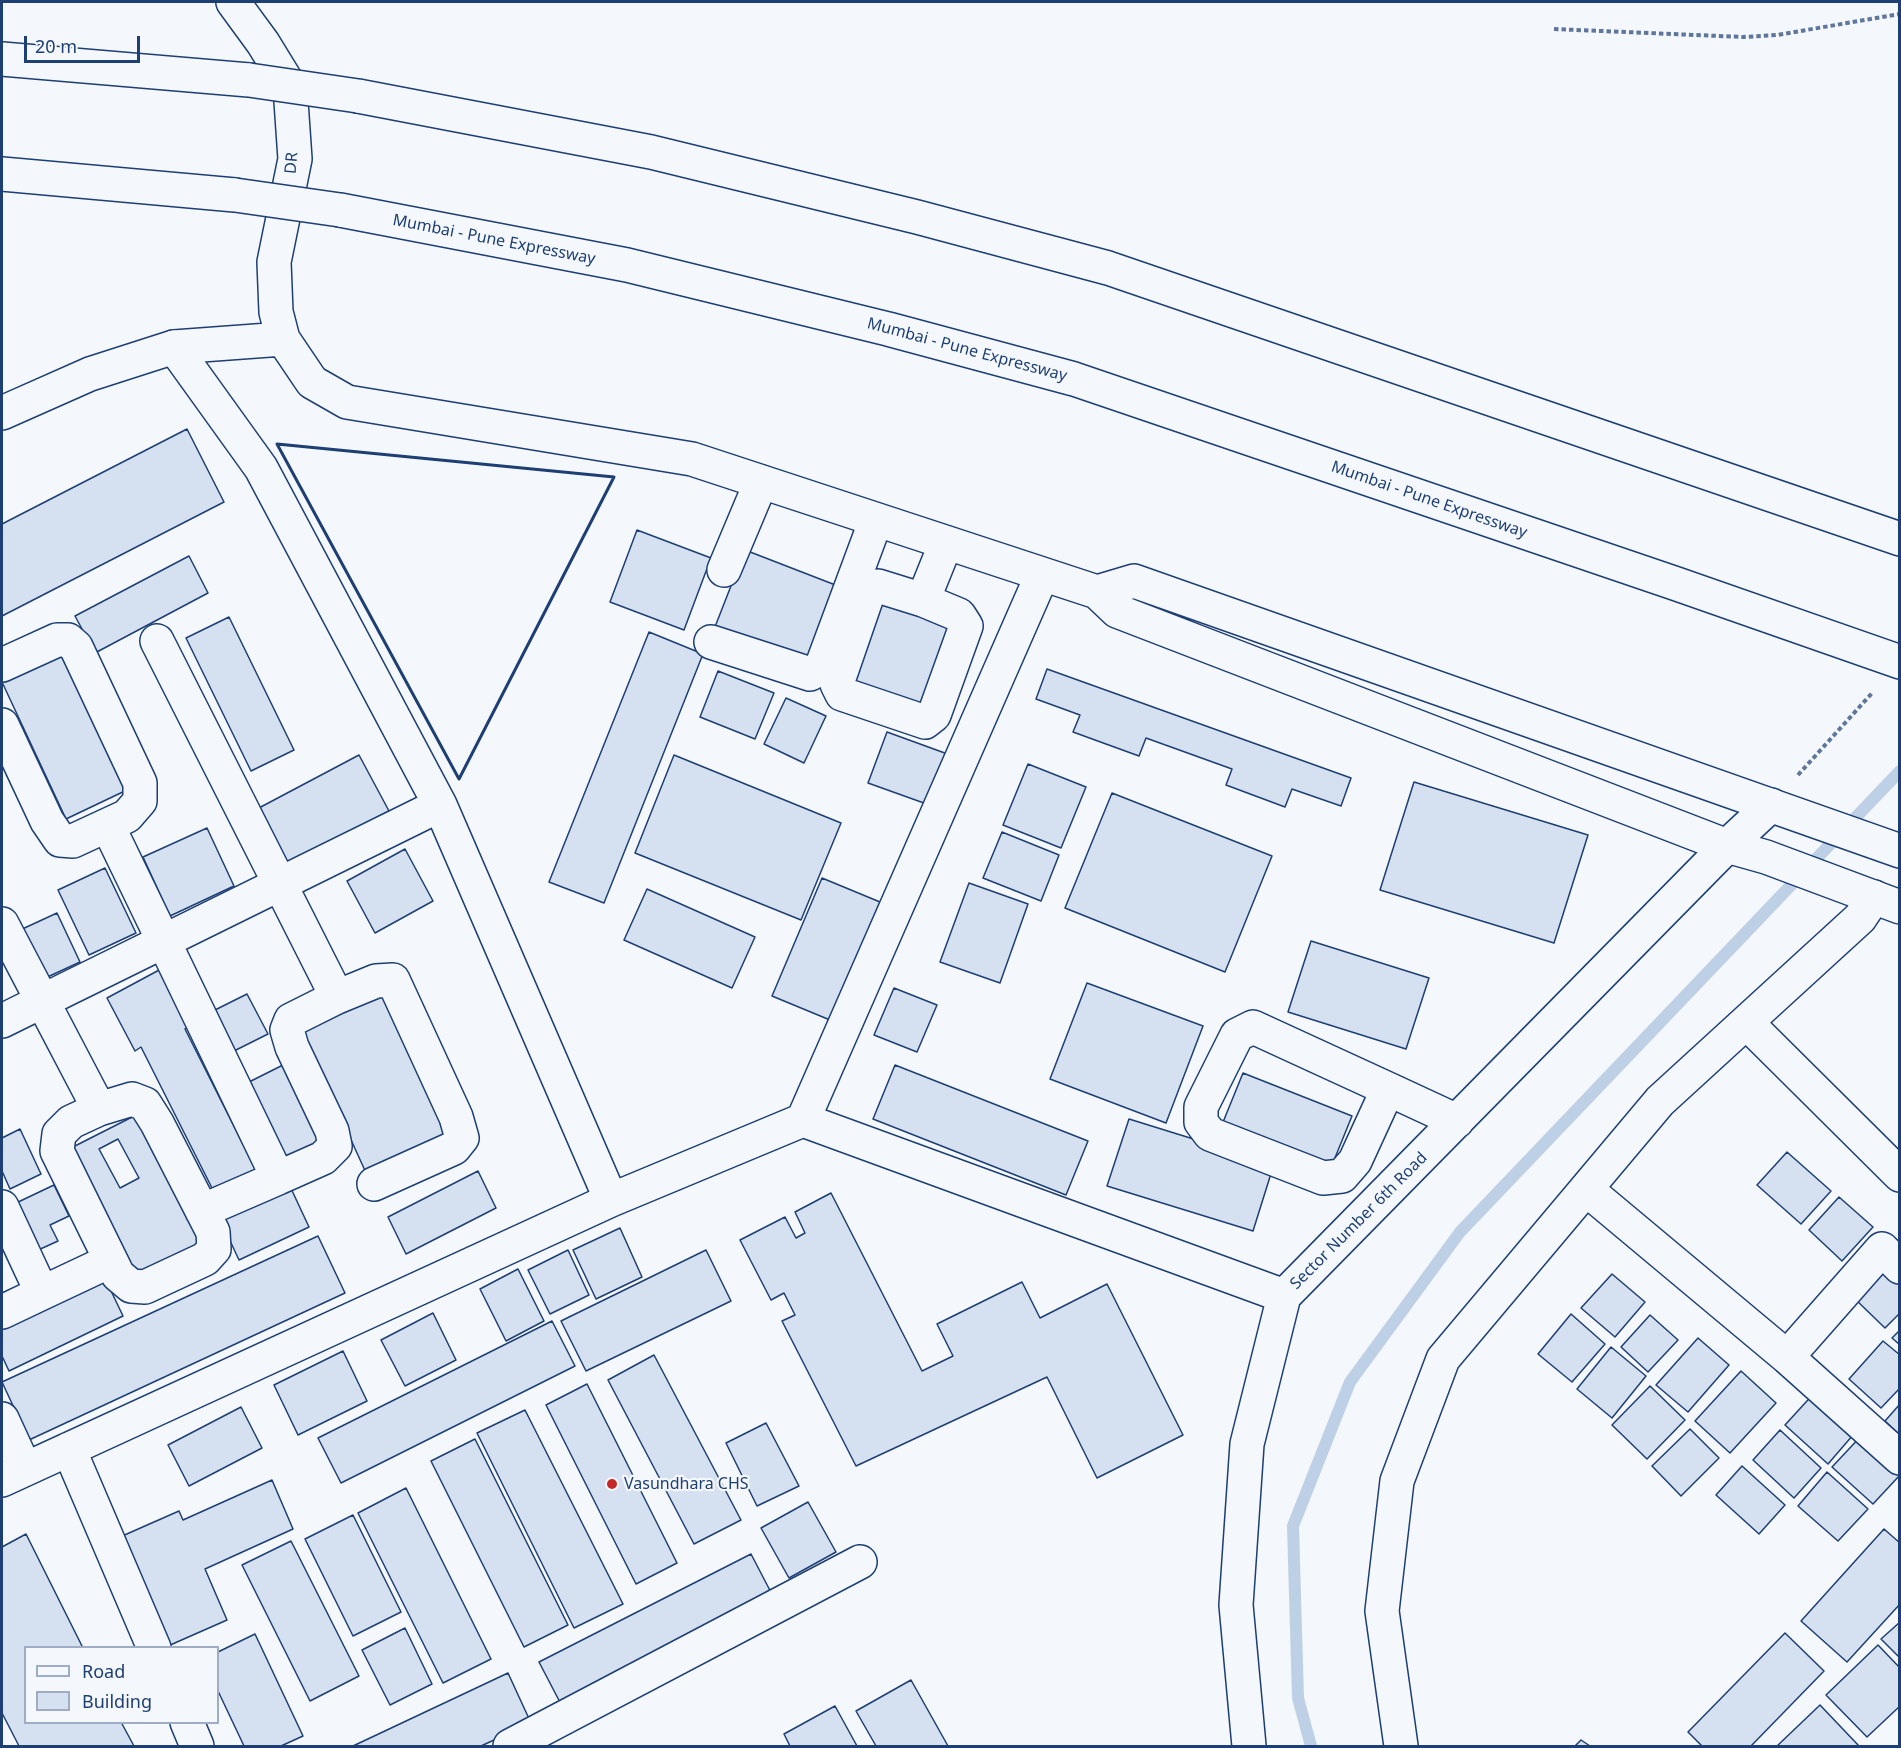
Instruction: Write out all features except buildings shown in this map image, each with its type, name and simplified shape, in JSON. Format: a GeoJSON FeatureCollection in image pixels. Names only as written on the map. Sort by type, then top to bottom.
{"type":"FeatureCollection","features":[{"type":"Feature","properties":{"kind":"main road","name":"DR"},"geometry":{"type":"LineString","coordinates":[[233,2],[263,43],[290,87],[295,159],[274,262],[276,312],[284,339],[312,382],[347,402],[692,459],[1096,592]]}},
{"type":"Feature","properties":{"kind":"main road"},"geometry":{"type":"LineString","coordinates":[[2,59],[249,80],[358,96],[651,152],[917,217],[1108,268],[1899,539]]}},
{"type":"Feature","properties":{"kind":"main road","name":"Mumbai - Pune Expressway"},"geometry":{"type":"LineString","coordinates":[[2,174],[235,195],[340,210],[627,265],[888,329],[1074,379],[1899,662]]}},
{"type":"Feature","properties":{"kind":"main road"},"geometry":{"type":"LineString","coordinates":[[2,413],[90,374],[174,347],[284,339]]}},
{"type":"Feature","properties":{"kind":"main road"},"geometry":{"type":"LineString","coordinates":[[174,347],[261,468],[440,806],[611,1200]]}},
{"type":"Feature","properties":{"kind":"main road"},"geometry":{"type":"LineString","coordinates":[[724,570],[761,482]]}},
{"type":"Feature","properties":{"kind":"main road"},"geometry":{"type":"LineString","coordinates":[[711,642],[810,674],[821,668],[876,520]]}},
{"type":"Feature","properties":{"kind":"main road"},"geometry":{"type":"LineString","coordinates":[[923,600],[946,543]]}},
{"type":"Feature","properties":{"kind":"main road"},"geometry":{"type":"LineString","coordinates":[[802,1120],[1042,576]]}},
{"type":"Feature","properties":{"kind":"main road"},"geometry":{"type":"LineString","coordinates":[[1096,592],[1134,581],[1899,851]]}},
{"type":"Feature","properties":{"kind":"main road"},"geometry":{"type":"LineString","coordinates":[[1096,592],[1117,610],[1727,846],[1766,857],[1874,897],[1860,918],[1660,1101],[1443,1359],[1397,1482],[1382,1611],[1401,1746]]}},
{"type":"Feature","properties":{"kind":"main road"},"geometry":{"type":"LineString","coordinates":[[2,665],[57,640],[68,640],[76,647],[140,783],[140,801],[127,816],[108,826],[73,841],[60,840],[48,821],[2,725]]}},
{"type":"Feature","properties":{"kind":"main road"},"geometry":{"type":"LineString","coordinates":[[157,641],[337,997]]}},
{"type":"Feature","properties":{"kind":"main road","name":"Sector Number 6th Road"},"geometry":{"type":"LineString","coordinates":[[1249,1746],[1236,1605],[1247,1444],[1284,1296],[1727,846],[1771,805]]}},
{"type":"Feature","properties":{"kind":"main road"},"geometry":{"type":"LineString","coordinates":[[2,1021],[440,806]]}},
{"type":"Feature","properties":{"kind":"main road"},"geometry":{"type":"LineString","coordinates":[[108,826],[278,1178]]}},
{"type":"Feature","properties":{"kind":"main road"},"geometry":{"type":"LineString","coordinates":[[2,924],[99,1110]]}},
{"type":"Feature","properties":{"kind":"main road"},"geometry":{"type":"LineString","coordinates":[[202,1211],[323,1158],[335,1146],[332,1131],[292,1047],[287,1030],[291,1020],[337,997],[376,981],[393,980],[456,1117],[462,1138],[454,1148],[374,1184]]}},
{"type":"Feature","properties":{"kind":"main road"},"geometry":{"type":"LineString","coordinates":[[1747,1023],[1899,1175]]}},
{"type":"Feature","properties":{"kind":"main road"},"geometry":{"type":"LineString","coordinates":[[1388,1089],[1355,1161],[1342,1176],[1323,1178],[1210,1134],[1201,1122],[1201,1107],[1237,1035],[1253,1027],[1388,1089],[1457,1121]]}},
{"type":"Feature","properties":{"kind":"main road"},"geometry":{"type":"LineString","coordinates":[[132,1099],[145,1104],[202,1211],[213,1232],[214,1249],[205,1259],[145,1287],[131,1286],[117,1275],[57,1151],[59,1134],[71,1122],[99,1110],[132,1099]]}},
{"type":"Feature","properties":{"kind":"main road"},"geometry":{"type":"LineString","coordinates":[[2,1419],[13,1475],[611,1200],[802,1120],[1284,1296]]}},
{"type":"Feature","properties":{"kind":"main road"},"geometry":{"type":"LineString","coordinates":[[1586,1189],[1787,1357],[1899,1458]]}},
{"type":"Feature","properties":{"kind":"main road"},"geometry":{"type":"LineString","coordinates":[[2,1207],[42,1293]]}},
{"type":"Feature","properties":{"kind":"main road"},"geometry":{"type":"LineString","coordinates":[[1787,1357],[1894,1249]]}},
{"type":"Feature","properties":{"kind":"main road"},"geometry":{"type":"LineString","coordinates":[[2,1312],[110,1261]]}},
{"type":"Feature","properties":{"kind":"main road"},"geometry":{"type":"LineString","coordinates":[[69,1449],[154,1646]]}},
{"type":"Feature","properties":{"kind":"main road"},"geometry":{"type":"LineString","coordinates":[[510,1746],[860,1562]]}},
{"type":"Feature","properties":{"kind":"main road"},"geometry":{"type":"LineString","coordinates":[[188,1724],[197,1746]]}},
{"type":"Feature","properties":{"kind":"path"},"geometry":{"type":"LineString","coordinates":[[1554,30],[1743,37],[1777,35],[1899,14]]}},
{"type":"Feature","properties":{"kind":"path"},"geometry":{"type":"LineString","coordinates":[[1771,805],[1875,689]]}},
{"type":"Feature","properties":{"kind":"waterway"},"geometry":{"type":"LineString","coordinates":[[1311,1746],[1298,1698],[1293,1526],[1350,1382],[1460,1232],[1900,771]]}},
{"type":"Feature","properties":{"kind":"wall"},"geometry":{"type":"LineString","coordinates":[[277,444],[614,477],[459,779],[277,444]]}},
{"type":"Feature","properties":{"kind":"place","name":"Vasundhara CHS"},"geometry":{"type":"Point","coordinates":[612,1484]}}]}
